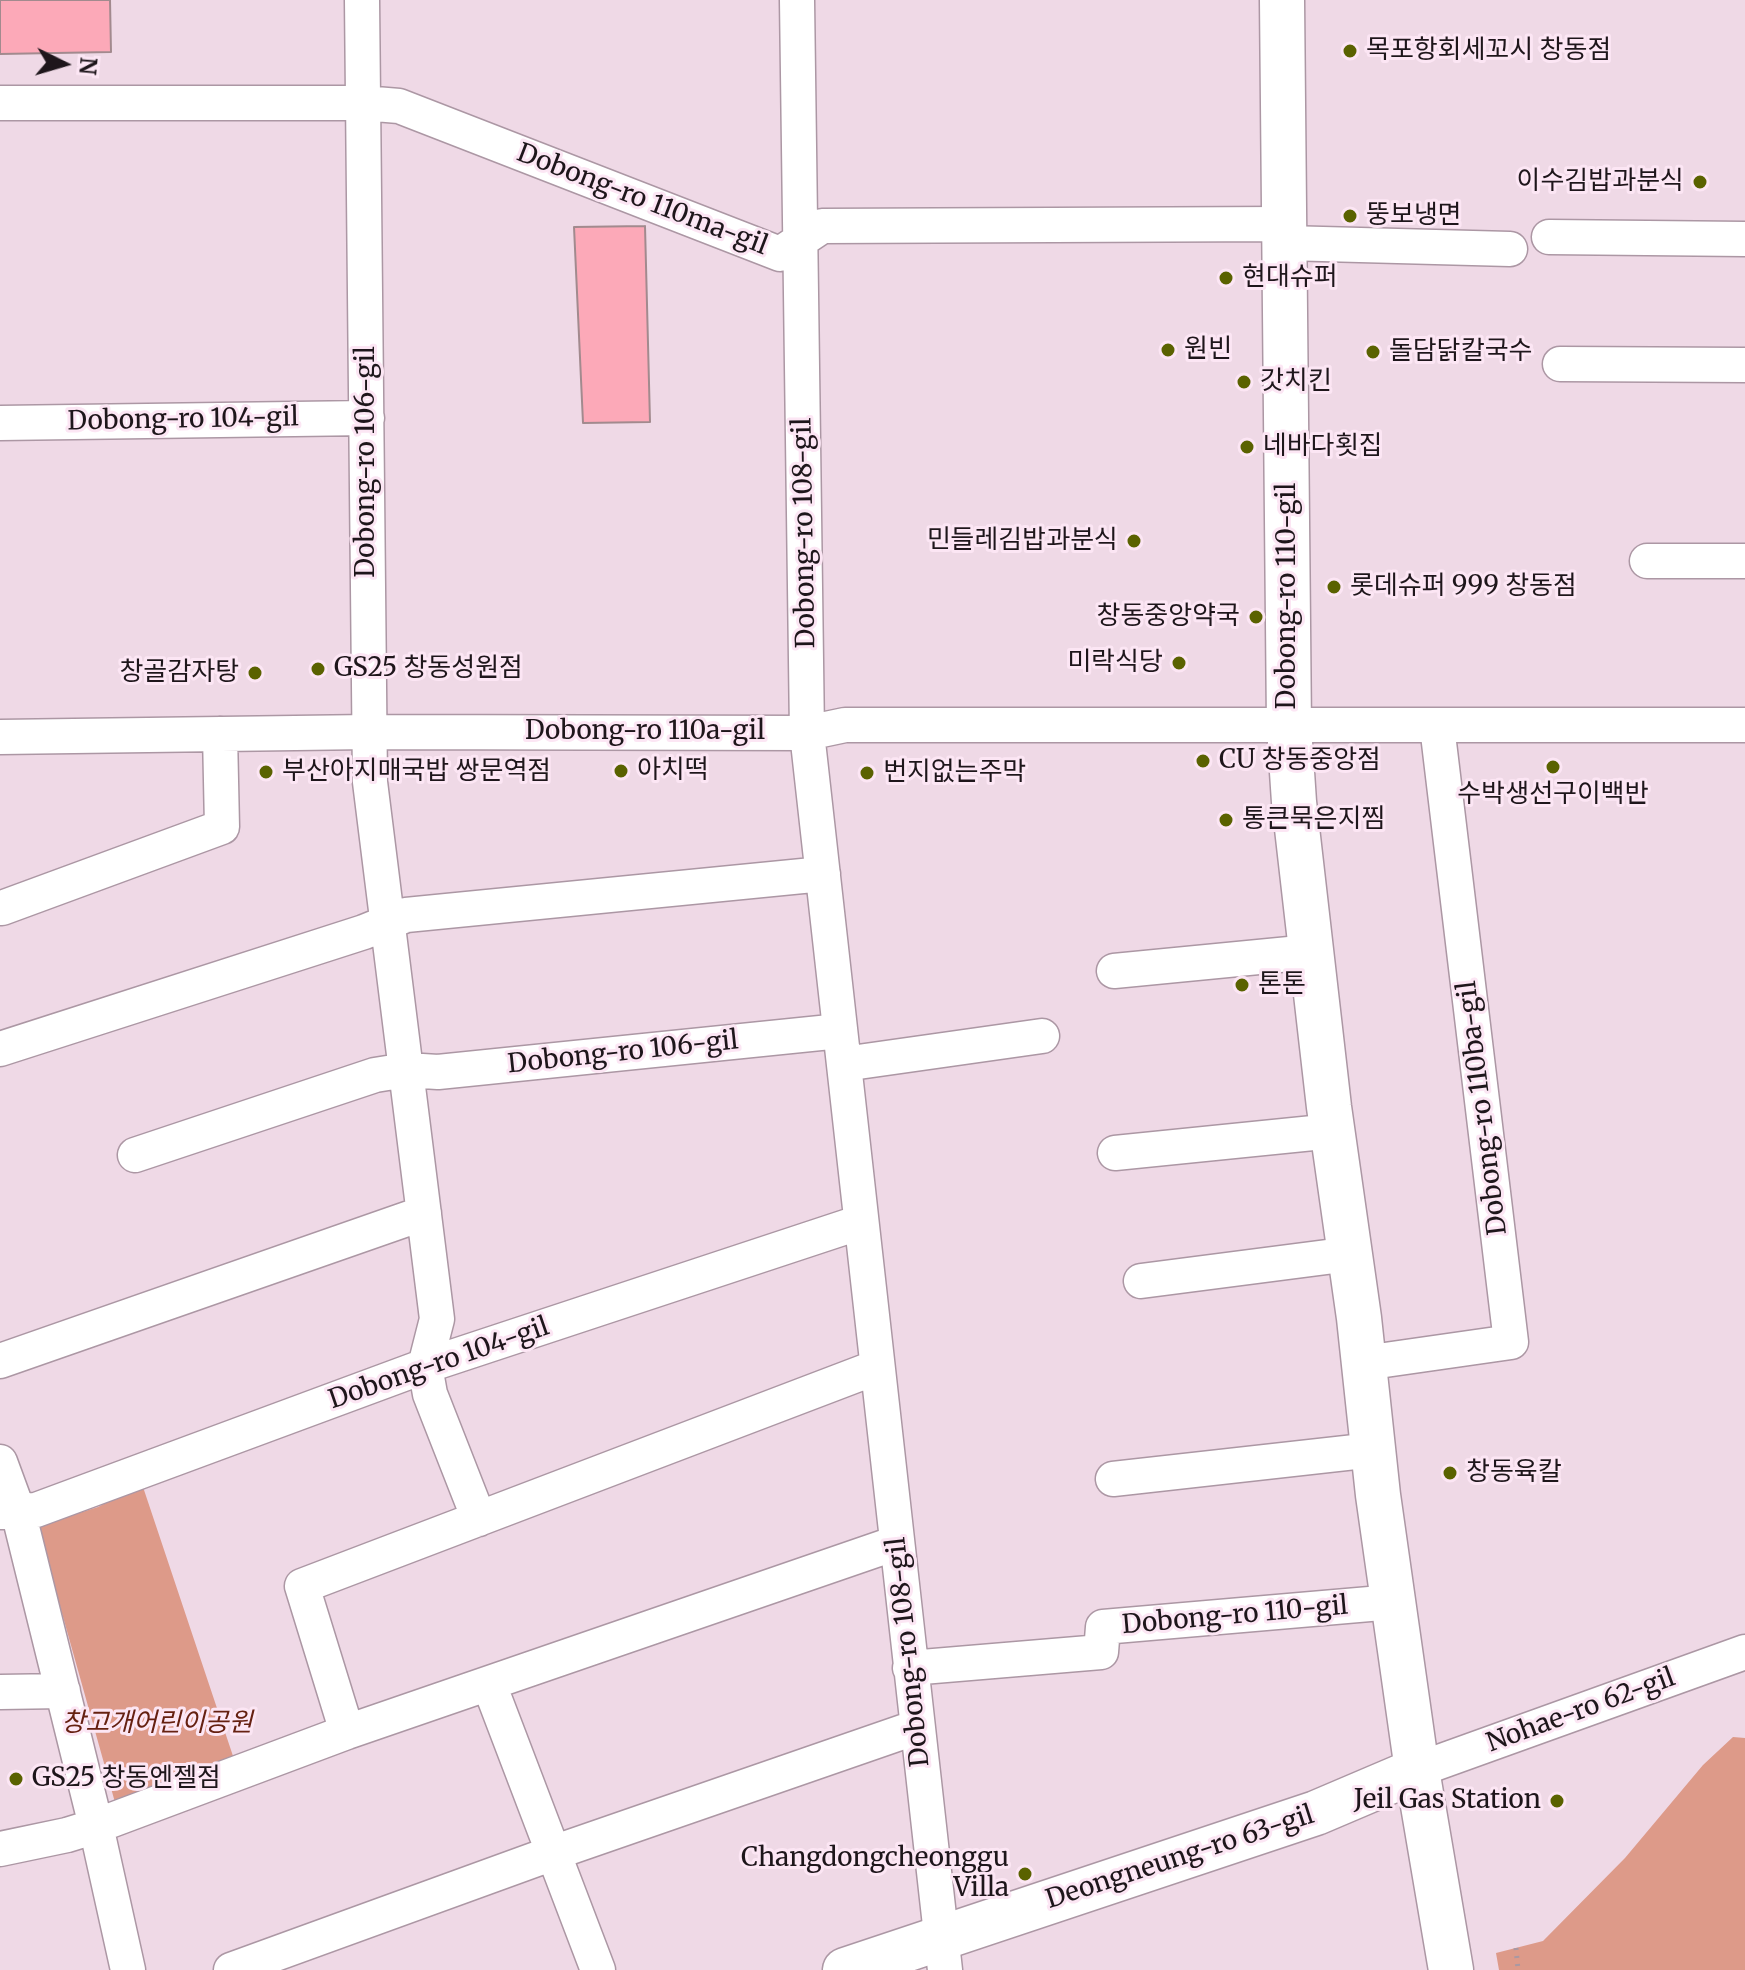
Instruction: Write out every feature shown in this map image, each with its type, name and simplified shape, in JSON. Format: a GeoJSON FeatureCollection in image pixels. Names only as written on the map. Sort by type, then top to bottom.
{"type":"FeatureCollection","features":[{"type":"Feature","properties":{"kind":"street","name":"Dobong-ro 106-gil"},"geometry":{"type":"LineString","coordinates":[[362,0],[370,782],[437,1319],[425,1366]]}},
{"type":"Feature","properties":{"kind":"street","name":"Dobong-ro 108-gil"},"geometry":{"type":"LineString","coordinates":[[797,0],[807,733],[943,1954]]}},
{"type":"Feature","properties":{"kind":"street","name":"Dobong-ro 110-gil"},"geometry":{"type":"LineString","coordinates":[[1282,0],[1289,727],[1294,802],[1310,952],[1393,1602],[1417,1770],[1451,1970]]}},
{"type":"Feature","properties":{"kind":"street","name":"Dobong-ro 110ma-gil"},"geometry":{"type":"LineString","coordinates":[[0,103],[363,103],[399,106],[780,254],[822,226],[1284,234],[1510,249]]}},
{"type":"Feature","properties":{"kind":"street"},"geometry":{"type":"LineString","coordinates":[[1549,237],[1745,239]]}},
{"type":"Feature","properties":{"kind":"street"},"geometry":{"type":"LineString","coordinates":[[1560,364],[1745,365]]}},
{"type":"Feature","properties":{"kind":"street","name":"Dobong-ro 104-gil"},"geometry":{"type":"LineString","coordinates":[[0,423],[367,418]]}},
{"type":"Feature","properties":{"kind":"street"},"geometry":{"type":"LineString","coordinates":[[1647,561],[1745,561]]}},
{"type":"Feature","properties":{"kind":"street","name":"Dobong-ro 110a-gil"},"geometry":{"type":"LineString","coordinates":[[0,737],[369,732],[807,733],[845,725],[1289,727]]}},
{"type":"Feature","properties":{"kind":"street"},"geometry":{"type":"LineString","coordinates":[[1289,727],[1745,725]]}},
{"type":"Feature","properties":{"kind":"street","name":"Dobong-ro 110ba-gil"},"geometry":{"type":"LineString","coordinates":[[1364,1363],[1511,1342],[1437,726]]}},
{"type":"Feature","properties":{"kind":"street"},"geometry":{"type":"LineString","coordinates":[[2,908],[222,827],[220,734]]}},
{"type":"Feature","properties":{"kind":"street"},"geometry":{"type":"LineString","coordinates":[[0,1049],[364,932],[406,915],[823,874]]}},
{"type":"Feature","properties":{"kind":"street"},"geometry":{"type":"LineString","coordinates":[[1114,971],[1310,952]]}},
{"type":"Feature","properties":{"kind":"street"},"geometry":{"type":"LineString","coordinates":[[842,1047],[1042,1036]]}},
{"type":"Feature","properties":{"kind":"street","name":"Dobong-ro 106-gil"},"geometry":{"type":"LineString","coordinates":[[406,1070],[438,1072],[842,1047]]}},
{"type":"Feature","properties":{"kind":"street"},"geometry":{"type":"LineString","coordinates":[[135,1155],[375,1075],[406,1070]]}},
{"type":"Feature","properties":{"kind":"street"},"geometry":{"type":"LineString","coordinates":[[1115,1153],[1333,1131]]}},
{"type":"Feature","properties":{"kind":"street"},"geometry":{"type":"LineString","coordinates":[[0,1361],[424,1213]]}},
{"type":"Feature","properties":{"kind":"street","name":"Dobong-ro 104-gil"},"geometry":{"type":"LineString","coordinates":[[9,1512],[36,1510],[425,1366],[861,1222]]}},
{"type":"Feature","properties":{"kind":"street"},"geometry":{"type":"LineString","coordinates":[[1141,1281],[1350,1254]]}},
{"type":"Feature","properties":{"kind":"street"},"geometry":{"type":"LineString","coordinates":[[425,1366],[430,1394],[479,1519]]}},
{"type":"Feature","properties":{"kind":"street"},"geometry":{"type":"LineString","coordinates":[[347,1732],[302,1586],[877,1367]]}},
{"type":"Feature","properties":{"kind":"street"},"geometry":{"type":"LineString","coordinates":[[1113,1479],[1373,1450]]}},
{"type":"Feature","properties":{"kind":"street"},"geometry":{"type":"LineString","coordinates":[[0,1462],[9,1512],[63,1691],[128,1970]]}},
{"type":"Feature","properties":{"kind":"street"},"geometry":{"type":"LineString","coordinates":[[0,1849],[96,1826],[347,1732],[896,1543]]}},
{"type":"Feature","properties":{"kind":"street","name":"Dobong-ro 110-gil"},"geometry":{"type":"LineString","coordinates":[[910,1668],[1101,1652],[1103,1627],[1393,1602]]}},
{"type":"Feature","properties":{"kind":"street","name":"Nohae-ro 62-gil"},"geometry":{"type":"LineString","coordinates":[[1417,1770],[1745,1652]]}},
{"type":"Feature","properties":{"kind":"street"},"geometry":{"type":"LineString","coordinates":[[489,1684],[598,1970]]}},
{"type":"Feature","properties":{"kind":"street"},"geometry":{"type":"LineString","coordinates":[[0,1692],[63,1691]]}},
{"type":"Feature","properties":{"kind":"street"},"geometry":{"type":"LineString","coordinates":[[231,1970],[553,1853],[917,1727]]}},
{"type":"Feature","properties":{"kind":"street","name":"Deongneung-ro 63-gil"},"geometry":{"type":"LineString","coordinates":[[845,1970],[943,1954],[1316,1813],[1417,1770]]}},
{"type":"Feature","properties":{"kind":"path"},"geometry":{"type":"LineString","coordinates":[[1516,1948],[1518,1970]]}},
{"type":"Feature","properties":{"kind":"green space","name":"창고개어린이공원"},"geometry":{"type":"Polygon","coordinates":[[[142,1484],[235,1762],[116,1806],[37,1524],[98,1507],[142,1484]]]}},
{"type":"Feature","properties":{"kind":"green space"},"geometry":{"type":"Polygon","coordinates":[[[1733,1737],[1745,1738],[1745,1970],[1499,1970],[1496,1953],[1543,1941],[1625,1858],[1703,1765],[1733,1737]]]}},
{"type":"Feature","properties":{"kind":"building"},"geometry":{"type":"Polygon","coordinates":[[[0,0],[110,0],[111,52],[0,54],[0,0]]]}},
{"type":"Feature","properties":{"kind":"building"},"geometry":{"type":"Polygon","coordinates":[[[645,226],[650,422],[583,423],[574,227],[645,226]]]}},
{"type":"Feature","properties":{"kind":"place","name":"목포항회세꼬시 창동점"},"geometry":{"type":"Point","coordinates":[1350,51]}},
{"type":"Feature","properties":{"kind":"place","name":"이수김밥과분식"},"geometry":{"type":"Point","coordinates":[1700,182]}},
{"type":"Feature","properties":{"kind":"place","name":"뚱보냉면"},"geometry":{"type":"Point","coordinates":[1350,216]}},
{"type":"Feature","properties":{"kind":"place","name":"현대슈퍼"},"geometry":{"type":"Point","coordinates":[1226,278]}},
{"type":"Feature","properties":{"kind":"place","name":"원빈"},"geometry":{"type":"Point","coordinates":[1168,350]}},
{"type":"Feature","properties":{"kind":"place","name":"돌담닭칼국수"},"geometry":{"type":"Point","coordinates":[1373,352]}},
{"type":"Feature","properties":{"kind":"place","name":"갓치킨"},"geometry":{"type":"Point","coordinates":[1244,382]}},
{"type":"Feature","properties":{"kind":"place","name":"네바다횟집"},"geometry":{"type":"Point","coordinates":[1247,447]}},
{"type":"Feature","properties":{"kind":"place","name":"민들레김밥과분식"},"geometry":{"type":"Point","coordinates":[1134,541]}},
{"type":"Feature","properties":{"kind":"place","name":"롯데슈퍼 999 창동점"},"geometry":{"type":"Point","coordinates":[1334,587]}},
{"type":"Feature","properties":{"kind":"place","name":"창동중앙약국"},"geometry":{"type":"Point","coordinates":[1256,617]}},
{"type":"Feature","properties":{"kind":"place","name":"미락식당"},"geometry":{"type":"Point","coordinates":[1179,663]}},
{"type":"Feature","properties":{"kind":"place","name":"GS25 창동성원점"},"geometry":{"type":"Point","coordinates":[318,669]}},
{"type":"Feature","properties":{"kind":"place","name":"창골감자탕"},"geometry":{"type":"Point","coordinates":[255,673]}},
{"type":"Feature","properties":{"kind":"place","name":"CU 창동중앙점"},"geometry":{"type":"Point","coordinates":[1203,761]}},
{"type":"Feature","properties":{"kind":"place","name":"수박생선구이백반"},"geometry":{"type":"Point","coordinates":[1553,767]}},
{"type":"Feature","properties":{"kind":"place","name":"아치떡"},"geometry":{"type":"Point","coordinates":[621,771]}},
{"type":"Feature","properties":{"kind":"place","name":"부산아지매국밥 쌍문역점"},"geometry":{"type":"Point","coordinates":[266,772]}},
{"type":"Feature","properties":{"kind":"place","name":"번지없는주막"},"geometry":{"type":"Point","coordinates":[867,773]}},
{"type":"Feature","properties":{"kind":"place","name":"통큰묵은지찜"},"geometry":{"type":"Point","coordinates":[1226,820]}},
{"type":"Feature","properties":{"kind":"place","name":"톤톤"},"geometry":{"type":"Point","coordinates":[1242,985]}},
{"type":"Feature","properties":{"kind":"place","name":"창동육칼"},"geometry":{"type":"Point","coordinates":[1450,1473]}},
{"type":"Feature","properties":{"kind":"place","name":"GS25 창동엔젤점"},"geometry":{"type":"Point","coordinates":[16,1779]}},
{"type":"Feature","properties":{"kind":"place","name":"Jeil Gas Station"},"geometry":{"type":"Point","coordinates":[1557,1801]}},
{"type":"Feature","properties":{"kind":"place","name":"Changdongcheonggu Villa"},"geometry":{"type":"Point","coordinates":[1025,1874]}}]}
